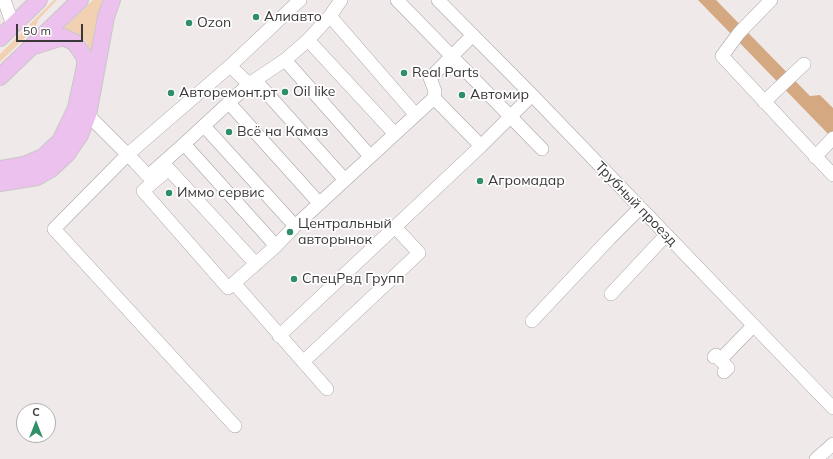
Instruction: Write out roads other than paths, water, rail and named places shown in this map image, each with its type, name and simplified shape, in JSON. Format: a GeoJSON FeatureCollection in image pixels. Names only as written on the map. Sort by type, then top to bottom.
{"type":"FeatureCollection","features":[{"type":"Feature","properties":{"kind":"main road"},"geometry":{"type":"LineString","coordinates":[[0,38],[39,0]]}},
{"type":"Feature","properties":{"kind":"main road"},"geometry":{"type":"LineString","coordinates":[[0,77],[80,0]]}},
{"type":"Feature","properties":{"kind":"main road"},"geometry":{"type":"LineString","coordinates":[[0,183],[37,177],[52,169],[67,154],[80,135],[88,115],[106,17],[112,0]]}},
{"type":"Feature","properties":{"kind":"main road"},"geometry":{"type":"LineString","coordinates":[[0,169],[24,165],[43,157],[60,141],[76,108],[85,58],[80,50],[74,42],[63,37],[31,47]]}},
{"type":"Feature","properties":{"kind":"street"},"geometry":{"type":"LineString","coordinates":[[2,0],[13,25]]}},
{"type":"Feature","properties":{"kind":"street"},"geometry":{"type":"LineString","coordinates":[[235,426],[54,230],[128,155],[230,66],[300,0]]}},
{"type":"Feature","properties":{"kind":"street"},"geometry":{"type":"LineString","coordinates":[[341,0],[330,16],[308,40],[285,60],[252,82],[184,144],[143,191],[228,288],[276,246],[295,226],[434,98],[435,91],[430,78],[473,35]]}},
{"type":"Feature","properties":{"kind":"street"},"geometry":{"type":"LineString","coordinates":[[397,0],[542,149]]}},
{"type":"Feature","properties":{"kind":"street","name":"Трубный проезд"},"geometry":{"type":"LineString","coordinates":[[438,0],[532,95],[833,408]]}},
{"type":"Feature","properties":{"kind":"street"},"geometry":{"type":"LineString","coordinates":[[771,0],[738,34],[722,56],[833,175]]}},
{"type":"Feature","properties":{"kind":"street"},"geometry":{"type":"LineString","coordinates":[[330,16],[415,114]]}},
{"type":"Feature","properties":{"kind":"street"},"geometry":{"type":"LineString","coordinates":[[308,40],[395,134]]}},
{"type":"Feature","properties":{"kind":"street"},"geometry":{"type":"LineString","coordinates":[[285,60],[370,156]]}},
{"type":"Feature","properties":{"kind":"street"},"geometry":{"type":"LineString","coordinates":[[764,102],[804,64]]}},
{"type":"Feature","properties":{"kind":"street"},"geometry":{"type":"LineString","coordinates":[[230,66],[252,82],[345,180]]}},
{"type":"Feature","properties":{"kind":"street"},"geometry":{"type":"LineString","coordinates":[[279,336],[481,146],[532,95]]}},
{"type":"Feature","properties":{"kind":"street"},"geometry":{"type":"LineString","coordinates":[[434,98],[481,146]]}},
{"type":"Feature","properties":{"kind":"street"},"geometry":{"type":"LineString","coordinates":[[229,103],[320,203]]}},
{"type":"Feature","properties":{"kind":"street"},"geometry":{"type":"LineString","coordinates":[[88,115],[148,176],[166,166]]}},
{"type":"Feature","properties":{"kind":"street"},"geometry":{"type":"LineString","coordinates":[[204,126],[295,226]]}},
{"type":"Feature","properties":{"kind":"street"},"geometry":{"type":"LineString","coordinates":[[815,157],[833,138]]}},
{"type":"Feature","properties":{"kind":"street"},"geometry":{"type":"LineString","coordinates":[[184,144],[276,246]]}},
{"type":"Feature","properties":{"kind":"street"},"geometry":{"type":"LineString","coordinates":[[166,166],[256,264]]}},
{"type":"Feature","properties":{"kind":"street"},"geometry":{"type":"LineString","coordinates":[[532,321],[640,208]]}},
{"type":"Feature","properties":{"kind":"street"},"geometry":{"type":"LineString","coordinates":[[303,362],[419,253],[395,227]]}},
{"type":"Feature","properties":{"kind":"street"},"geometry":{"type":"LineString","coordinates":[[611,294],[666,235]]}},
{"type":"Feature","properties":{"kind":"street"},"geometry":{"type":"LineString","coordinates":[[234,283],[327,389]]}},
{"type":"Feature","properties":{"kind":"street"},"geometry":{"type":"LineString","coordinates":[[719,364],[753,326]]}},
{"type":"Feature","properties":{"kind":"street"},"geometry":{"type":"LineString","coordinates":[[816,459],[833,444]]}},
{"type":"Feature","properties":{"kind":"place","name":"Алиавто"},"geometry":{"type":"Point","coordinates":[256,17]}},
{"type":"Feature","properties":{"kind":"place","name":"Ozon"},"geometry":{"type":"Point","coordinates":[189,23]}},
{"type":"Feature","properties":{"kind":"place","name":"Real Parts"},"geometry":{"type":"Point","coordinates":[404,73]}},
{"type":"Feature","properties":{"kind":"place","name":"Oil like"},"geometry":{"type":"Point","coordinates":[285,92]}},
{"type":"Feature","properties":{"kind":"place","name":"Авторемонт.рт"},"geometry":{"type":"Point","coordinates":[171,93]}},
{"type":"Feature","properties":{"kind":"place","name":"Автомир"},"geometry":{"type":"Point","coordinates":[462,95]}},
{"type":"Feature","properties":{"kind":"place","name":"Всё на Камаз"},"geometry":{"type":"Point","coordinates":[229,132]}},
{"type":"Feature","properties":{"kind":"place","name":"Агромадар"},"geometry":{"type":"Point","coordinates":[480,181]}},
{"type":"Feature","properties":{"kind":"place","name":"Иммо сервис"},"geometry":{"type":"Point","coordinates":[169,193]}},
{"type":"Feature","properties":{"kind":"place","name":"Центральный авторынок"},"geometry":{"type":"Point","coordinates":[290,232]}},
{"type":"Feature","properties":{"kind":"place","name":"СпецРвд Групп"},"geometry":{"type":"Point","coordinates":[294,279]}}]}
